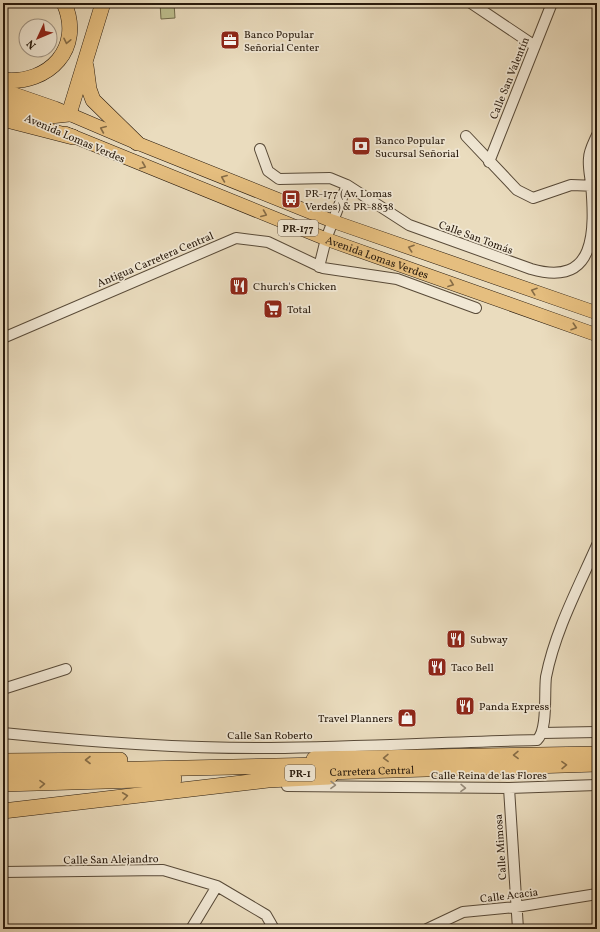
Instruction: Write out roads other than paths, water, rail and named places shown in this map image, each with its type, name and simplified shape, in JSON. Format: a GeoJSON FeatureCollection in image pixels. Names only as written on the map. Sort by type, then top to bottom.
{"type":"FeatureCollection","features":[{"type":"Feature","properties":{"kind":"highway"},"geometry":{"type":"LineString","coordinates":[[3,80],[32,79],[47,72],[59,60],[67,45],[69,29],[69,15],[64,3]]}},
{"type":"Feature","properties":{"kind":"highway"},"geometry":{"type":"LineString","coordinates":[[3,101],[50,116],[69,114],[103,3]]}},
{"type":"Feature","properties":{"kind":"highway"},"geometry":{"type":"LineString","coordinates":[[86,58],[87,81],[93,100],[137,143]]}},
{"type":"Feature","properties":{"kind":"highway"},"geometry":{"type":"LineString","coordinates":[[3,119],[74,136]]}},
{"type":"Feature","properties":{"kind":"highway","name":"Carretera Central"},"geometry":{"type":"LineString","coordinates":[[3,761],[271,760],[597,754]]}},
{"type":"Feature","properties":{"kind":"highway","name":"Carretera Central"},"geometry":{"type":"LineString","coordinates":[[3,784],[65,783],[335,771],[597,764]]}},
{"type":"Feature","properties":{"kind":"highway"},"geometry":{"type":"LineString","coordinates":[[3,772],[320,765],[335,771],[329,777],[239,783],[3,811]]}},
{"type":"Feature","properties":{"kind":"main road","name":"Avenida Lomas Verdes"},"geometry":{"type":"LineString","coordinates":[[3,90],[69,114],[137,143],[332,221],[597,313]]}},
{"type":"Feature","properties":{"kind":"main road","name":"Avenida Lomas Verdes"},"geometry":{"type":"LineString","coordinates":[[3,110],[18,114],[74,136],[130,161],[326,239],[597,335]]}},
{"type":"Feature","properties":{"kind":"street"},"geometry":{"type":"LineString","coordinates":[[471,3],[535,46]]}},
{"type":"Feature","properties":{"kind":"street","name":"Calle San Valentín"},"geometry":{"type":"LineString","coordinates":[[489,162],[552,3]]}},
{"type":"Feature","properties":{"kind":"street","name":"Calle San Tomás"},"geometry":{"type":"LineString","coordinates":[[260,149],[268,171],[279,179],[330,178],[347,185],[409,225],[530,269],[544,273],[558,274],[579,263],[586,255],[590,244],[592,234],[594,185],[588,158],[597,135]]}},
{"type":"Feature","properties":{"kind":"street"},"geometry":{"type":"LineString","coordinates":[[466,136],[517,190],[533,198],[571,185],[594,185]]}},
{"type":"Feature","properties":{"kind":"street"},"geometry":{"type":"LineString","coordinates":[[319,267],[332,221],[347,185]]}},
{"type":"Feature","properties":{"kind":"street","name":"Antigua Carretera Central"},"geometry":{"type":"LineString","coordinates":[[3,338],[236,238],[268,242],[319,267],[397,279],[476,308]]}},
{"type":"Feature","properties":{"kind":"street"},"geometry":{"type":"LineString","coordinates":[[539,736],[546,678],[556,640],[597,545]]}},
{"type":"Feature","properties":{"kind":"street"},"geometry":{"type":"LineString","coordinates":[[3,689],[66,669]]}},
{"type":"Feature","properties":{"kind":"street","name":"Calle San Roberto"},"geometry":{"type":"LineString","coordinates":[[3,733],[79,741],[162,746],[270,748],[597,732]]}},
{"type":"Feature","properties":{"kind":"street","name":"Calle Reina de las Flores"},"geometry":{"type":"LineString","coordinates":[[239,783],[254,787],[326,785],[509,788],[597,785]]}},
{"type":"Feature","properties":{"kind":"street","name":"Calle Mimosa"},"geometry":{"type":"LineString","coordinates":[[509,788],[518,929]]}},
{"type":"Feature","properties":{"kind":"street","name":"Calle San Alejandro"},"geometry":{"type":"LineString","coordinates":[[3,872],[163,870],[217,886],[266,915],[274,929]]}},
{"type":"Feature","properties":{"kind":"street"},"geometry":{"type":"LineString","coordinates":[[191,929],[217,886]]}},
{"type":"Feature","properties":{"kind":"street","name":"Calle Acacia"},"geometry":{"type":"LineString","coordinates":[[427,929],[463,912],[597,894]]}},
{"type":"Feature","properties":{"kind":"place","name":"Banco Popular Señorial Center"},"geometry":{"type":"Point","coordinates":[230,40]}},
{"type":"Feature","properties":{"kind":"place","name":"Banco Popular Sucursal Señorial"},"geometry":{"type":"Point","coordinates":[361,146]}},
{"type":"Feature","properties":{"kind":"place","name":"PR-177 (Av. Lomas Verdes) & PR-8838"},"geometry":{"type":"Point","coordinates":[291,199]}},
{"type":"Feature","properties":{"kind":"place","name":"Church's Chicken"},"geometry":{"type":"Point","coordinates":[239,286]}},
{"type":"Feature","properties":{"kind":"place","name":"Total"},"geometry":{"type":"Point","coordinates":[273,309]}},
{"type":"Feature","properties":{"kind":"place","name":"Subway"},"geometry":{"type":"Point","coordinates":[456,639]}},
{"type":"Feature","properties":{"kind":"place","name":"Taco Bell"},"geometry":{"type":"Point","coordinates":[437,667]}},
{"type":"Feature","properties":{"kind":"place","name":"Panda Express"},"geometry":{"type":"Point","coordinates":[465,706]}},
{"type":"Feature","properties":{"kind":"place","name":"Travel Planners"},"geometry":{"type":"Point","coordinates":[407,718]}}]}
